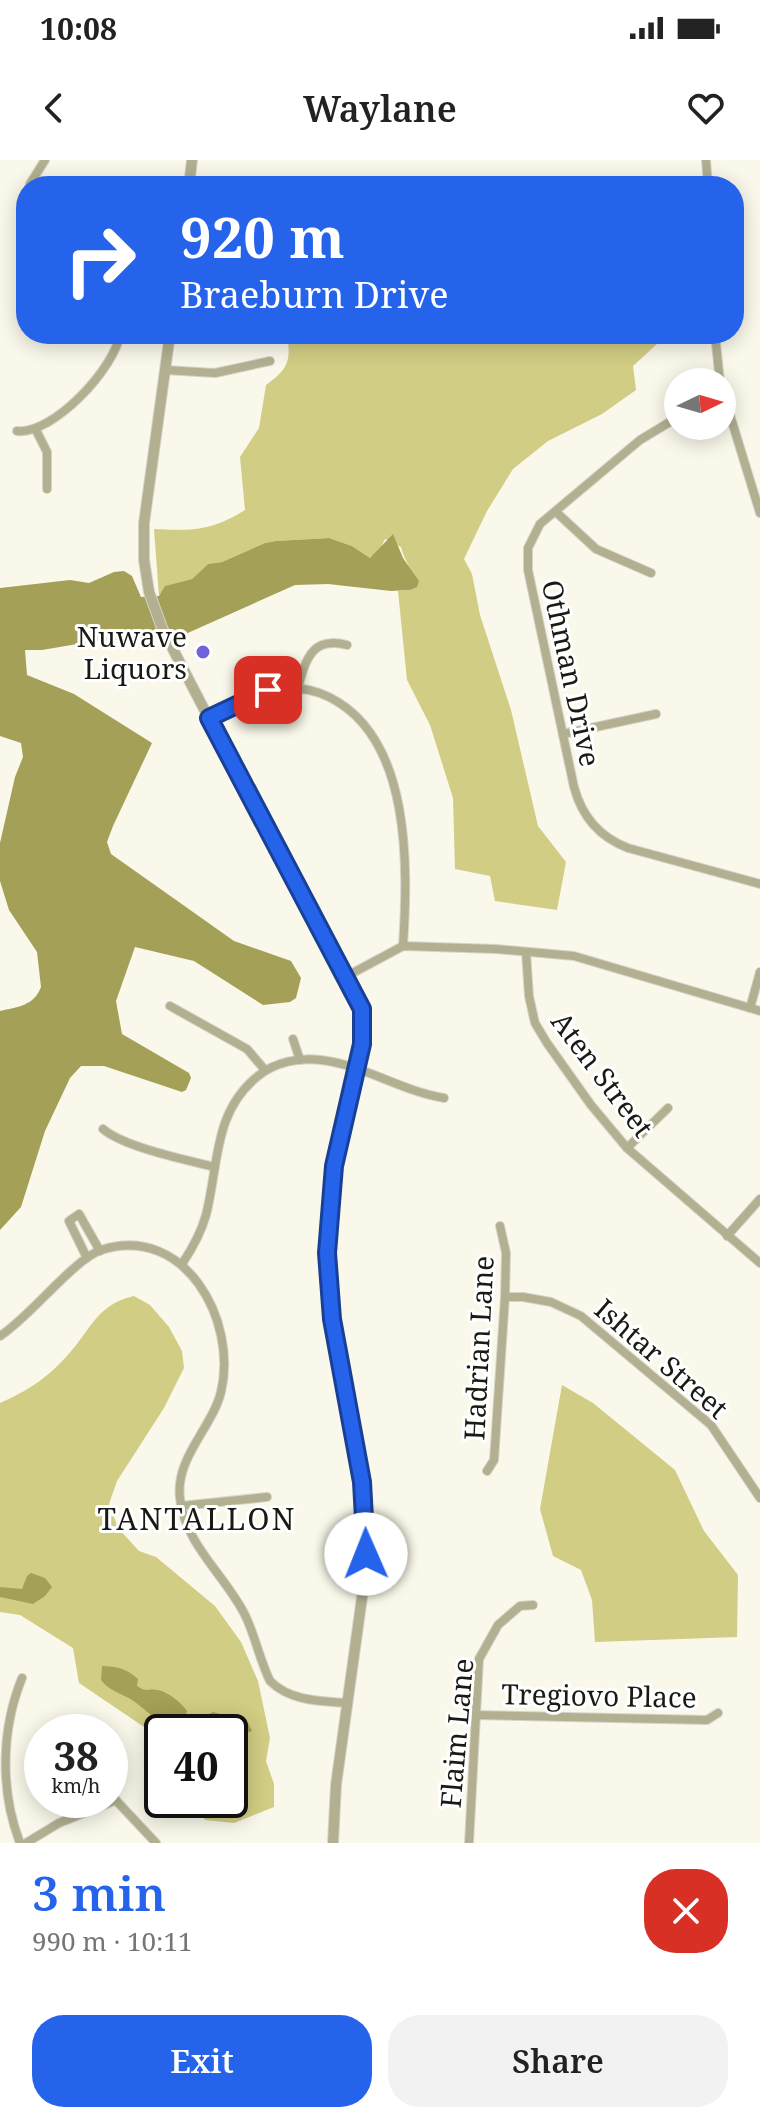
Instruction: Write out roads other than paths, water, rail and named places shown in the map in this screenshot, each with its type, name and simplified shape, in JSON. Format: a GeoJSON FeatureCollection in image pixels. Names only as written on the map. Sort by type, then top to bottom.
{"type":"FeatureCollection","features":[{"type":"Feature","properties":{"kind":"street"},"geometry":{"type":"LineString","coordinates":[[17,431],[36,430],[67,408],[104,370],[117,344]]}},
{"type":"Feature","properties":{"kind":"street"},"geometry":{"type":"LineString","coordinates":[[169,344],[144,523],[146,578],[156,614],[362,1009],[362,1044],[334,1166],[327,1253],[332,1319],[362,1482],[366,1535],[364,1583],[336,1785],[333,1843]]}},
{"type":"Feature","properties":{"kind":"street"},"geometry":{"type":"LineString","coordinates":[[716,344],[719,368]]}},
{"type":"Feature","properties":{"kind":"street"},"geometry":{"type":"LineString","coordinates":[[165,370],[215,373],[270,361]]}},
{"type":"Feature","properties":{"kind":"street","name":"Othman Drive"},"geometry":{"type":"LineString","coordinates":[[664,425],[640,440],[533,533],[527,561],[563,734],[579,805],[607,839],[648,855],[760,884]]}},
{"type":"Feature","properties":{"kind":"street"},"geometry":{"type":"LineString","coordinates":[[36,430],[47,452],[47,489]]}},
{"type":"Feature","properties":{"kind":"street"},"geometry":{"type":"LineString","coordinates":[[736,436],[760,513]]}},
{"type":"Feature","properties":{"kind":"street"},"geometry":{"type":"LineString","coordinates":[[556,512],[596,549],[651,573]]}},
{"type":"Feature","properties":{"kind":"street"},"geometry":{"type":"LineString","coordinates":[[298,687],[307,660],[319,646],[330,642],[347,645]]}},
{"type":"Feature","properties":{"kind":"street"},"geometry":{"type":"LineString","coordinates":[[209,718],[268,690],[298,687],[333,699],[356,715],[387,761],[396,802],[404,858],[403,946]]}},
{"type":"Feature","properties":{"kind":"street"},"geometry":{"type":"LineString","coordinates":[[563,734],[656,714]]}},
{"type":"Feature","properties":{"kind":"street"},"geometry":{"type":"LineString","coordinates":[[347,976],[403,946],[574,956],[760,1011]]}},
{"type":"Feature","properties":{"kind":"street","name":"Aten Street"},"geometry":{"type":"LineString","coordinates":[[526,952],[531,1013],[539,1032],[591,1105],[627,1148],[760,1263]]}},
{"type":"Feature","properties":{"kind":"street"},"geometry":{"type":"LineString","coordinates":[[750,1008],[760,972]]}},
{"type":"Feature","properties":{"kind":"street"},"geometry":{"type":"LineString","coordinates":[[170,1006],[247,1049],[265,1070]]}},
{"type":"Feature","properties":{"kind":"street"},"geometry":{"type":"LineString","coordinates":[[293,1039],[300,1060]]}},
{"type":"Feature","properties":{"kind":"street"},"geometry":{"type":"LineString","coordinates":[[182,1264],[202,1227],[230,1108],[241,1091],[265,1070],[300,1060],[324,1060],[426,1095],[444,1098]]}},
{"type":"Feature","properties":{"kind":"street"},"geometry":{"type":"LineString","coordinates":[[627,1148],[668,1108]]}},
{"type":"Feature","properties":{"kind":"street"},"geometry":{"type":"LineString","coordinates":[[103,1129],[161,1153],[215,1167]]}},
{"type":"Feature","properties":{"kind":"street"},"geometry":{"type":"LineString","coordinates":[[727,1236],[760,1199]]}},
{"type":"Feature","properties":{"kind":"street"},"geometry":{"type":"LineString","coordinates":[[87,1258],[71,1227],[69,1221],[72,1217],[79,1214],[100,1251]]}},
{"type":"Feature","properties":{"kind":"street","name":"Hadrian Lane"},"geometry":{"type":"LineString","coordinates":[[487,1471],[494,1460],[505,1297],[506,1253],[500,1226]]}},
{"type":"Feature","properties":{"kind":"street"},"geometry":{"type":"LineString","coordinates":[[0,1336],[24,1318],[87,1258],[100,1251],[143,1247],[163,1253],[182,1264],[202,1289],[217,1317],[225,1360],[219,1400],[182,1472],[179,1494],[190,1534],[227,1583],[246,1615],[270,1681],[277,1688],[300,1698],[346,1703]]}},
{"type":"Feature","properties":{"kind":"street","name":"Ishtar Street"},"geometry":{"type":"LineString","coordinates":[[505,1297],[551,1302],[581,1316],[711,1425],[760,1498]]}},
{"type":"Feature","properties":{"kind":"street"},"geometry":{"type":"LineString","coordinates":[[181,1506],[267,1497]]}},
{"type":"Feature","properties":{"kind":"street","name":"Flaim Lane"},"geometry":{"type":"LineString","coordinates":[[469,1843],[479,1659],[498,1625],[520,1606],[533,1605]]}},
{"type":"Feature","properties":{"kind":"street"},"geometry":{"type":"LineString","coordinates":[[22,1678],[11,1714],[5,1775],[8,1810],[23,1843],[69,1818]]}},
{"type":"Feature","properties":{"kind":"street","name":"Tregiovo Place"},"geometry":{"type":"LineString","coordinates":[[476,1715],[707,1720],[718,1713]]}},
{"type":"Feature","properties":{"kind":"street"},"geometry":{"type":"LineString","coordinates":[[128,1813],[156,1843]]}},
{"type":"Feature","properties":{"kind":"place","name":"Nuwave Liquors"},"geometry":{"type":"Point","coordinates":[203,652]}},
{"type":"Feature","properties":{"kind":"district","name":"TANTALLON"},"geometry":{"type":"Point","coordinates":[197,1518]}}]}
